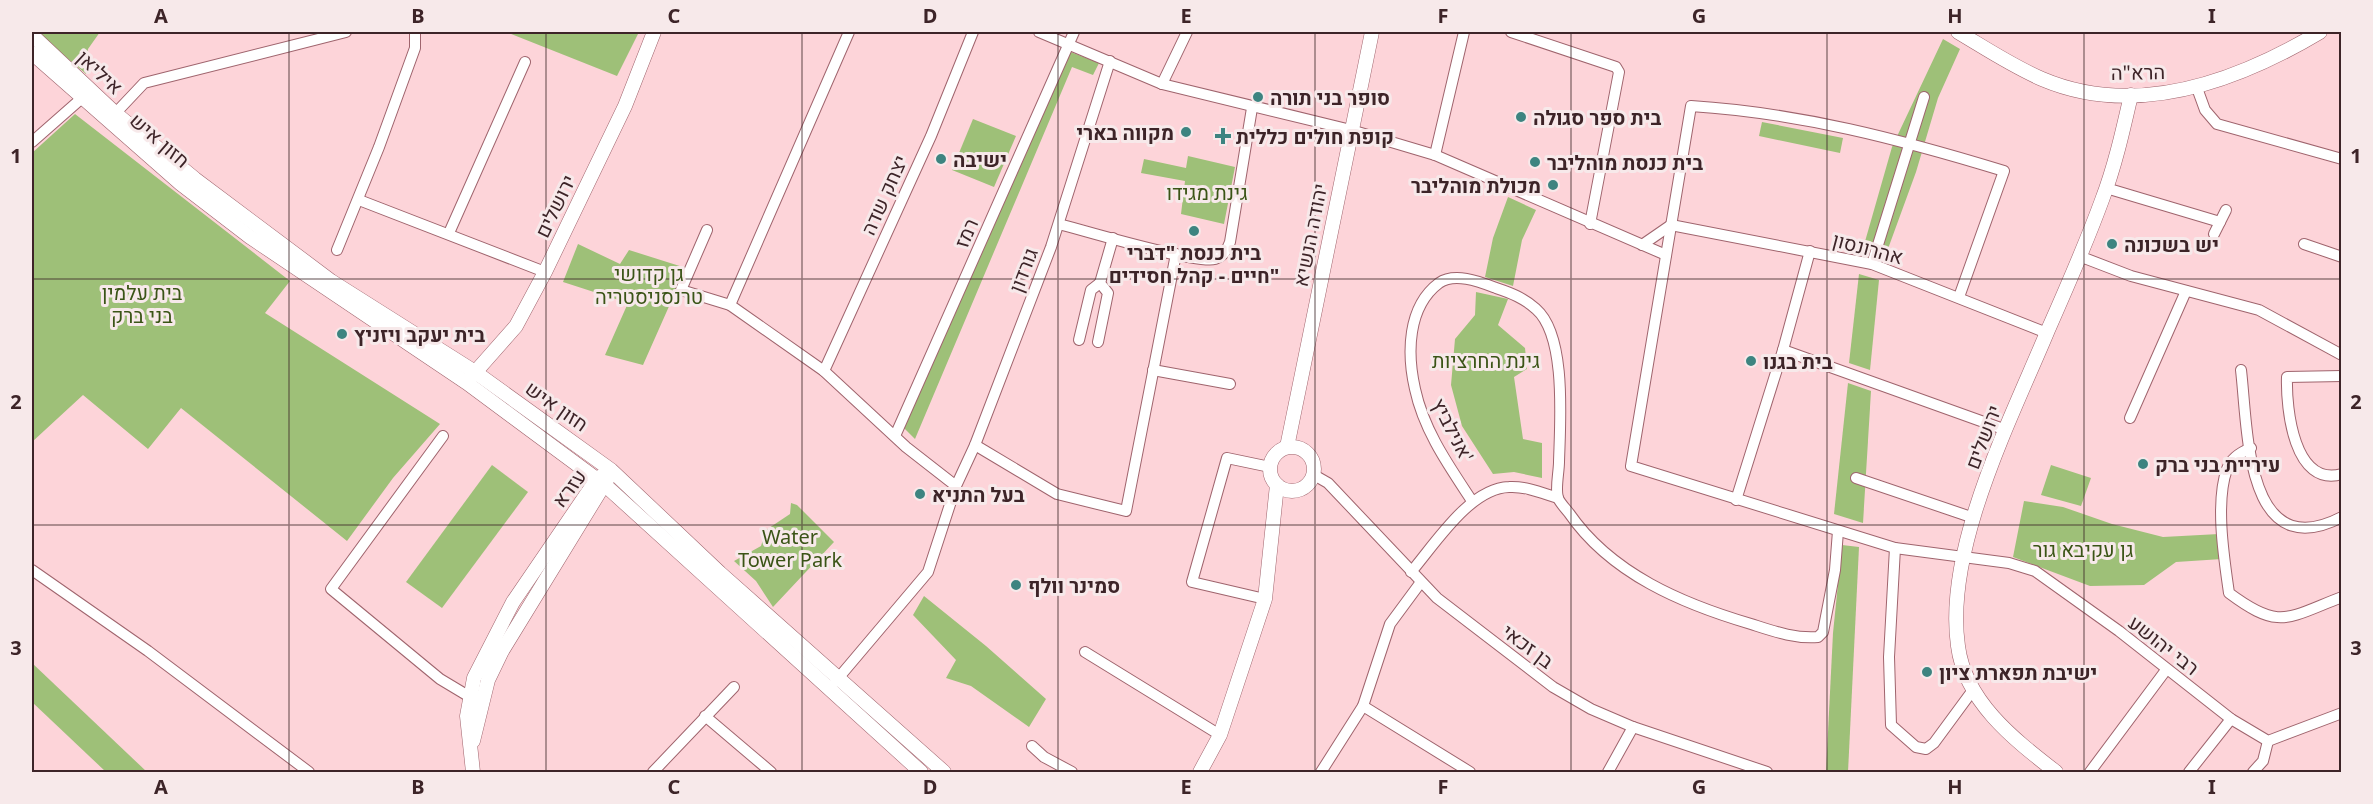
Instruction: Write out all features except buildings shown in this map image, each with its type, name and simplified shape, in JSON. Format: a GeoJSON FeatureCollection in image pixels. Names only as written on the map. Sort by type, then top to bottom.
{"type":"FeatureCollection","features":[{"type":"Feature","properties":{"kind":"street"},"geometry":{"type":"LineString","coordinates":[[111,117],[144,83],[346,32]]}},
{"type":"Feature","properties":{"kind":"street"},"geometry":{"type":"LineString","coordinates":[[337,250],[359,200],[416,48],[415,32]]}},
{"type":"Feature","properties":{"kind":"street","name":"ירושלים"},"geometry":{"type":"LineString","coordinates":[[471,377],[516,326],[545,272],[625,106],[654,32]]}},
{"type":"Feature","properties":{"kind":"street"},"geometry":{"type":"LineString","coordinates":[[730,304],[849,32]]}},
{"type":"Feature","properties":{"kind":"street","name":"יצחק שדה"},"geometry":{"type":"LineString","coordinates":[[824,371],[931,136],[973,32]]}},
{"type":"Feature","properties":{"kind":"street"},"geometry":{"type":"LineString","coordinates":[[1039,32],[1162,84],[1252,108],[1351,130],[1435,155],[1666,255],[1691,106],[1754,110],[1908,141],[2004,171],[1959,297]]}},
{"type":"Feature","properties":{"kind":"street","name":"רמז"},"geometry":{"type":"LineString","coordinates":[[895,436],[1074,32]]}},
{"type":"Feature","properties":{"kind":"street"},"geometry":{"type":"LineString","coordinates":[[1162,84],[1187,32]]}},
{"type":"Feature","properties":{"kind":"street","name":"יהודה הנשיא"},"geometry":{"type":"LineString","coordinates":[[1287,447],[1372,32]]}},
{"type":"Feature","properties":{"kind":"street"},"geometry":{"type":"LineString","coordinates":[[1435,155],[1464,32]]}},
{"type":"Feature","properties":{"kind":"street"},"geometry":{"type":"LineString","coordinates":[[1511,32],[1616,67],[1619,72],[1590,224]]}},
{"type":"Feature","properties":{"kind":"street","name":"הרא\"ה"},"geometry":{"type":"LineString","coordinates":[[1958,32],[2043,79],[2086,91],[2132,95],[2197,88],[2261,63],[2320,32]]}},
{"type":"Feature","properties":{"kind":"street","name":"איליאן"},"geometry":{"type":"LineString","coordinates":[[32,35],[111,117]]}},
{"type":"Feature","properties":{"kind":"street","name":"איליאן"},"geometry":{"type":"LineString","coordinates":[[32,53],[82,98],[111,117]]}},
{"type":"Feature","properties":{"kind":"street","name":"גורדון"},"geometry":{"type":"LineString","coordinates":[[834,683],[928,572],[956,486],[975,445],[1059,224],[1110,61]]}},
{"type":"Feature","properties":{"kind":"street"},"geometry":{"type":"LineString","coordinates":[[449,233],[525,62]]}},
{"type":"Feature","properties":{"kind":"street"},"geometry":{"type":"LineString","coordinates":[[2197,88],[2205,110],[2217,124],[2342,159]]}},
{"type":"Feature","properties":{"kind":"street","name":"ירושלים"},"geometry":{"type":"LineString","coordinates":[[2056,772],[1993,717],[1973,690],[1958,648],[1956,607],[1962,558],[1974,518],[2006,430],[2106,188],[2132,95]]}},
{"type":"Feature","properties":{"kind":"street"},"geometry":{"type":"LineString","coordinates":[[1872,264],[1908,141],[1924,97]]}},
{"type":"Feature","properties":{"kind":"street"},"geometry":{"type":"LineString","coordinates":[[32,142],[82,98]]}},
{"type":"Feature","properties":{"kind":"street"},"geometry":{"type":"LineString","coordinates":[[1059,224],[1176,254],[1212,260],[1226,251],[1252,108]]}},
{"type":"Feature","properties":{"kind":"street","name":"חזון איש"},"geometry":{"type":"LineString","coordinates":[[111,117],[331,281],[611,470],[834,683],[919,772]]}},
{"type":"Feature","properties":{"kind":"street"},"geometry":{"type":"LineString","coordinates":[[2106,188],[2220,222]]}},
{"type":"Feature","properties":{"kind":"street"},"geometry":{"type":"LineString","coordinates":[[359,200],[545,272]]}},
{"type":"Feature","properties":{"kind":"street"},"geometry":{"type":"LineString","coordinates":[[2214,234],[2226,210]]}},
{"type":"Feature","properties":{"kind":"street"},"geometry":{"type":"LineString","coordinates":[[1642,246],[1671,225]]}},
{"type":"Feature","properties":{"kind":"street","name":"אהרונסון"},"geometry":{"type":"LineString","coordinates":[[1671,225],[1872,264],[2047,333]]}},
{"type":"Feature","properties":{"kind":"street"},"geometry":{"type":"LineString","coordinates":[[707,230],[681,290],[730,304],[824,371],[895,436],[956,486]]}},
{"type":"Feature","properties":{"kind":"street"},"geometry":{"type":"LineString","coordinates":[[1079,340],[1091,290],[1100,283],[1113,238]]}},
{"type":"Feature","properties":{"kind":"street"},"geometry":{"type":"LineString","coordinates":[[2304,244],[2342,257]]}},
{"type":"Feature","properties":{"kind":"street"},"geometry":{"type":"LineString","coordinates":[[1736,500],[1783,350],[1810,251]]}},
{"type":"Feature","properties":{"kind":"street"},"geometry":{"type":"LineString","coordinates":[[975,445],[1057,494],[1126,511],[1176,254]]}},
{"type":"Feature","properties":{"kind":"street","name":"רבי יהושע"},"geometry":{"type":"LineString","coordinates":[[1666,255],[1631,466],[1895,548],[2009,563],[2035,571],[2119,632],[2231,719],[2268,741]]}},
{"type":"Feature","properties":{"kind":"street"},"geometry":{"type":"LineString","coordinates":[[2079,256],[2131,276],[2259,310],[2342,355]]}},
{"type":"Feature","properties":{"kind":"street","name":"אנילביץ'"},"geometry":{"type":"LineString","coordinates":[[1472,501],[1440,451],[1420,409],[1412,369],[1411,336],[1416,316],[1439,283],[1462,279],[1476,281],[1522,298],[1538,311],[1550,326],[1557,357],[1558,498]]}},
{"type":"Feature","properties":{"kind":"street"},"geometry":{"type":"LineString","coordinates":[[1098,342],[1108,293],[1100,283]]}},
{"type":"Feature","properties":{"kind":"street"},"geometry":{"type":"LineString","coordinates":[[2130,418],[2186,291]]}},
{"type":"Feature","properties":{"kind":"street"},"geometry":{"type":"LineString","coordinates":[[1783,350],[2006,430]]}},
{"type":"Feature","properties":{"kind":"street"},"geometry":{"type":"LineString","coordinates":[[1153,369],[1230,384]]}},
{"type":"Feature","properties":{"kind":"street"},"geometry":{"type":"LineString","coordinates":[[2241,369],[2254,474],[2264,504],[2278,521],[2298,529],[2324,526],[2342,517]]}},
{"type":"Feature","properties":{"kind":"street"},"geometry":{"type":"LineString","coordinates":[[2342,376],[2287,377],[2286,392],[2293,435],[2302,458],[2316,472],[2331,477],[2342,474]]}},
{"type":"Feature","properties":{"kind":"street","name":"חזון איש"},"geometry":{"type":"LineString","coordinates":[[471,377],[601,482],[834,683],[944,772]]}},
{"type":"Feature","properties":{"kind":"street"},"geometry":{"type":"LineString","coordinates":[[443,436],[331,589],[440,680],[470,697]]}},
{"type":"Feature","properties":{"kind":"street"},"geometry":{"type":"LineString","coordinates":[[1295,446],[1309,453],[1313,460],[1314,475],[1311,482],[1299,490],[1284,490],[1277,486],[1270,474],[1275,454],[1287,447],[1295,446]]}},
{"type":"Feature","properties":{"kind":"street"},"geometry":{"type":"LineString","coordinates":[[2251,448],[2238,453],[2228,468],[2226,478],[2223,530],[2229,593],[2264,617],[2286,619],[2342,597]]}},
{"type":"Feature","properties":{"kind":"street"},"geometry":{"type":"LineString","coordinates":[[1265,599],[1192,582],[1227,458],[1270,467]]}},
{"type":"Feature","properties":{"kind":"street","name":"עזרא"},"geometry":{"type":"LineString","coordinates":[[473,772],[467,716],[474,678],[513,602],[611,470]]}},
{"type":"Feature","properties":{"kind":"street","name":"בן זכאי"},"geometry":{"type":"LineString","coordinates":[[1314,475],[1328,483],[1411,572],[1446,605],[1553,687],[1591,710],[1633,727],[1767,772]]}},
{"type":"Feature","properties":{"kind":"street"},"geometry":{"type":"LineString","coordinates":[[1856,478],[1974,518]]}},
{"type":"Feature","properties":{"kind":"street","name":"עזרא"},"geometry":{"type":"LineString","coordinates":[[470,755],[488,680],[502,651],[601,482]]}},
{"type":"Feature","properties":{"kind":"street"},"geometry":{"type":"LineString","coordinates":[[1200,772],[1220,735],[1265,599],[1277,486]]}},
{"type":"Feature","properties":{"kind":"street"},"geometry":{"type":"LineString","coordinates":[[1411,572],[1472,501],[1486,492],[1507,487],[1526,488],[1558,498],[1578,527],[1601,550],[1663,591],[1724,616],[1785,634],[1811,638],[1818,637],[1822,632],[1835,570],[1838,531]]}},
{"type":"Feature","properties":{"kind":"street"},"geometry":{"type":"LineString","coordinates":[[1895,548],[1889,657],[1891,725],[1916,747],[1926,749],[1934,743],[1973,690]]}},
{"type":"Feature","properties":{"kind":"street"},"geometry":{"type":"LineString","coordinates":[[32,570],[148,651],[309,772]]}},
{"type":"Feature","properties":{"kind":"street"},"geometry":{"type":"LineString","coordinates":[[1322,772],[1363,706],[1390,624],[1421,582]]}},
{"type":"Feature","properties":{"kind":"street"},"geometry":{"type":"LineString","coordinates":[[1084,652],[1220,735]]}},
{"type":"Feature","properties":{"kind":"street"},"geometry":{"type":"LineString","coordinates":[[2090,772],[2166,670]]}},
{"type":"Feature","properties":{"kind":"street"},"geometry":{"type":"LineString","coordinates":[[653,772],[734,687]]}},
{"type":"Feature","properties":{"kind":"street"},"geometry":{"type":"LineString","coordinates":[[1363,706],[1470,772]]}},
{"type":"Feature","properties":{"kind":"street"},"geometry":{"type":"LineString","coordinates":[[2253,772],[2263,761],[2268,741],[2342,713]]}},
{"type":"Feature","properties":{"kind":"street"},"geometry":{"type":"LineString","coordinates":[[705,716],[771,772]]}},
{"type":"Feature","properties":{"kind":"street"},"geometry":{"type":"LineString","coordinates":[[2189,772],[2231,719]]}},
{"type":"Feature","properties":{"kind":"street"},"geometry":{"type":"LineString","coordinates":[[1608,772],[1633,727]]}},
{"type":"Feature","properties":{"kind":"street"},"geometry":{"type":"LineString","coordinates":[[1032,746],[1044,757],[1072,772]]}},
{"type":"Feature","properties":{"kind":"street"},"geometry":{"type":"LineString","coordinates":[[919,772],[929,759]]}},
{"type":"Feature","properties":{"kind":"green space"},"geometry":{"type":"Polygon","coordinates":[[[36,32],[100,32],[88,49],[86,74],[36,32]]]}},
{"type":"Feature","properties":{"kind":"green space"},"geometry":{"type":"Polygon","coordinates":[[[506,32],[639,32],[617,76],[506,32]]]}},
{"type":"Feature","properties":{"kind":"green space"},"geometry":{"type":"Polygon","coordinates":[[[1943,39],[1960,49],[1938,98],[1916,172],[1885,257],[1862,252],[1892,147],[1943,39]]]}},
{"type":"Feature","properties":{"kind":"green space"},"geometry":{"type":"Polygon","coordinates":[[[1068,51],[1099,63],[1093,75],[1072,67],[915,439],[903,427],[1068,51]]]}},
{"type":"Feature","properties":{"kind":"green space","name":"בית עלמין בני ברק"},"geometry":{"type":"Polygon","coordinates":[[[75,114],[290,281],[265,313],[440,424],[393,478],[347,541],[181,408],[148,449],[83,395],[32,442],[32,153],[75,114]]]}},
{"type":"Feature","properties":{"kind":"green space"},"geometry":{"type":"Polygon","coordinates":[[[973,119],[1016,136],[994,187],[952,170],[973,119]]]}},
{"type":"Feature","properties":{"kind":"green space"},"geometry":{"type":"Polygon","coordinates":[[[1762,122],[1843,138],[1840,153],[1759,136],[1762,122]]]}},
{"type":"Feature","properties":{"kind":"green space","name":"גינת מגידו"},"geometry":{"type":"Polygon","coordinates":[[[1188,156],[1235,167],[1224,224],[1181,214],[1185,181],[1141,173],[1144,159],[1186,168],[1188,156]]]}},
{"type":"Feature","properties":{"kind":"green space"},"geometry":{"type":"Polygon","coordinates":[[[1508,197],[1536,210],[1522,240],[1513,286],[1485,277],[1493,238],[1508,197]]]}},
{"type":"Feature","properties":{"kind":"green space","name":"גן קדושי טרנסניסטריה"},"geometry":{"type":"Polygon","coordinates":[[[578,244],[620,264],[629,250],[686,268],[643,365],[605,355],[628,303],[563,282],[578,244]]]}},
{"type":"Feature","properties":{"kind":"green space"},"geometry":{"type":"Polygon","coordinates":[[[1859,274],[1879,280],[1870,370],[1849,363],[1859,274]]]}},
{"type":"Feature","properties":{"kind":"green space","name":"גינת החרציות"},"geometry":{"type":"Polygon","coordinates":[[[1476,292],[1508,299],[1498,325],[1525,348],[1527,369],[1514,377],[1523,439],[1542,443],[1542,478],[1514,472],[1493,474],[1462,426],[1451,385],[1455,339],[1475,315],[1476,292]]]}},
{"type":"Feature","properties":{"kind":"green space"},"geometry":{"type":"Polygon","coordinates":[[[1848,383],[1871,391],[1863,523],[1834,514],[1848,383]]]}},
{"type":"Feature","properties":{"kind":"green space"},"geometry":{"type":"Polygon","coordinates":[[[492,465],[528,492],[442,608],[406,582],[492,465]]]}},
{"type":"Feature","properties":{"kind":"green space"},"geometry":{"type":"Polygon","coordinates":[[[2051,465],[2091,478],[2081,506],[2041,495],[2051,465]]]}},
{"type":"Feature","properties":{"kind":"green space","name":"גן עקיבא גור"},"geometry":{"type":"Polygon","coordinates":[[[2024,501],[2063,507],[2112,524],[2163,537],[2219,534],[2222,559],[2176,562],[2144,585],[2090,586],[2013,557],[2024,501]]]}},
{"type":"Feature","properties":{"kind":"green space","name":"Water Tower Park"},"geometry":{"type":"Polygon","coordinates":[[[791,503],[797,505],[834,542],[773,607],[756,581],[734,561],[761,546],[766,530],[790,514],[791,503]]]}},
{"type":"Feature","properties":{"kind":"green space"},"geometry":{"type":"Polygon","coordinates":[[[1842,545],[1859,547],[1848,772],[1826,772],[1833,633],[1842,545]]]}},
{"type":"Feature","properties":{"kind":"green space"},"geometry":{"type":"Polygon","coordinates":[[[924,596],[1046,699],[1029,727],[971,686],[946,678],[956,660],[913,615],[924,596]]]}},
{"type":"Feature","properties":{"kind":"green space"},"geometry":{"type":"Polygon","coordinates":[[[32,663],[147,772],[106,772],[32,702],[32,663]]]}},
{"type":"Feature","properties":{"kind":"place","name":"סופר בני תורה"},"geometry":{"type":"Point","coordinates":[1258,97]}},
{"type":"Feature","properties":{"kind":"place","name":"בית ספר סגולה"},"geometry":{"type":"Point","coordinates":[1521,117]}},
{"type":"Feature","properties":{"kind":"place","name":"מקווה בארי"},"geometry":{"type":"Point","coordinates":[1186,132]}},
{"type":"Feature","properties":{"kind":"place","name":"קופת חולים כללית"},"geometry":{"type":"Point","coordinates":[1223,136]}},
{"type":"Feature","properties":{"kind":"place","name":"ישיבה"},"geometry":{"type":"Point","coordinates":[941,159]}},
{"type":"Feature","properties":{"kind":"place","name":"בית כנסת מוהליבר"},"geometry":{"type":"Point","coordinates":[1535,162]}},
{"type":"Feature","properties":{"kind":"place","name":"מכולת מוהליבר"},"geometry":{"type":"Point","coordinates":[1553,185]}},
{"type":"Feature","properties":{"kind":"place","name":"בית כנסת \"דברי חיים - קהל חסידים\""},"geometry":{"type":"Point","coordinates":[1194,231]}},
{"type":"Feature","properties":{"kind":"place","name":"יש בשכונה"},"geometry":{"type":"Point","coordinates":[2112,244]}},
{"type":"Feature","properties":{"kind":"place","name":"בית יעקב ויזניץ"},"geometry":{"type":"Point","coordinates":[342,334]}},
{"type":"Feature","properties":{"kind":"place","name":"בית בגנו"},"geometry":{"type":"Point","coordinates":[1751,361]}},
{"type":"Feature","properties":{"kind":"place","name":"עיריית בני ברק"},"geometry":{"type":"Point","coordinates":[2143,464]}},
{"type":"Feature","properties":{"kind":"place","name":"בעל התניא"},"geometry":{"type":"Point","coordinates":[920,494]}},
{"type":"Feature","properties":{"kind":"place","name":"סמינר וולף"},"geometry":{"type":"Point","coordinates":[1016,585]}},
{"type":"Feature","properties":{"kind":"place","name":"ישיבת תפארת ציון"},"geometry":{"type":"Point","coordinates":[1927,672]}}]}
